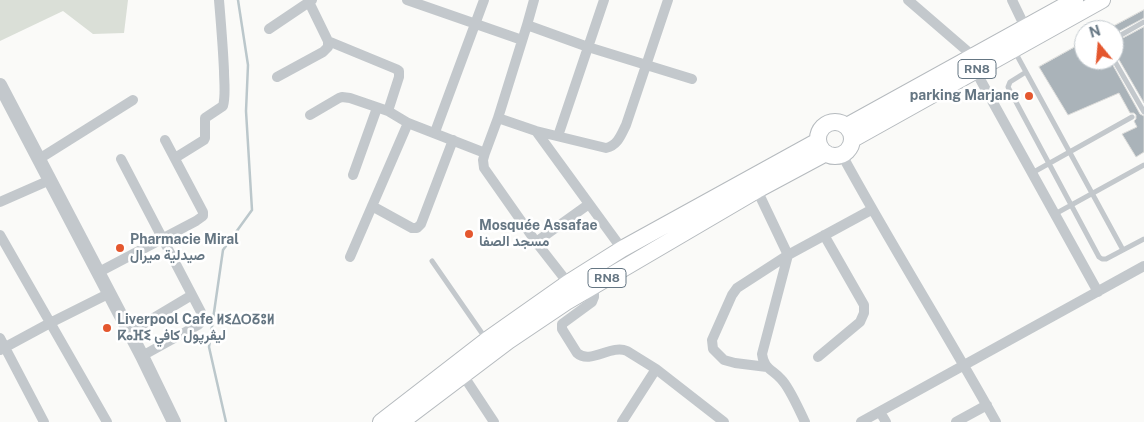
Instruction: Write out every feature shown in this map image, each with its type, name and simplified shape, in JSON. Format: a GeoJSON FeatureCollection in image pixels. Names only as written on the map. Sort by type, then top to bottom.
{"type":"FeatureCollection","features":[{"type":"Feature","properties":{"kind":"main road","name":"RN8"},"geometry":{"type":"LineString","coordinates":[[850,132],[974,63],[1025,27],[1075,0]]}},
{"type":"Feature","properties":{"kind":"main road","name":"RN8"},"geometry":{"type":"LineString","coordinates":[[974,63],[1014,49],[1102,0]]}},
{"type":"Feature","properties":{"kind":"main road","name":"RN8"},"geometry":{"type":"LineString","coordinates":[[381,422],[487,340],[568,283],[622,249],[829,150],[848,150],[851,147],[850,132],[838,122],[829,122],[819,132],[829,150]]}},
{"type":"Feature","properties":{"kind":"main road","name":"RN8"},"geometry":{"type":"LineString","coordinates":[[401,422],[508,341],[566,302],[829,150]]}},
{"type":"Feature","properties":{"kind":"street"},"geometry":{"type":"LineString","coordinates":[[175,158],[204,140],[206,118],[223,106],[224,103],[219,0]]}},
{"type":"Feature","properties":{"kind":"street"},"geometry":{"type":"LineString","coordinates":[[407,0],[522,40]]}},
{"type":"Feature","properties":{"kind":"street"},"geometry":{"type":"LineString","coordinates":[[435,132],[484,0]]}},
{"type":"Feature","properties":{"kind":"street"},"geometry":{"type":"LineString","coordinates":[[534,0],[498,118],[483,160],[484,168],[536,242],[568,283]]}},
{"type":"Feature","properties":{"kind":"street"},"geometry":{"type":"LineString","coordinates":[[558,136],[604,0]]}},
{"type":"Feature","properties":{"kind":"street"},"geometry":{"type":"LineString","coordinates":[[498,118],[536,131],[606,148],[615,144],[626,125],[668,0]]}},
{"type":"Feature","properties":{"kind":"street"},"geometry":{"type":"LineString","coordinates":[[908,0],[974,63],[1098,292]]}},
{"type":"Feature","properties":{"kind":"street"},"geometry":{"type":"LineString","coordinates":[[1012,0],[1025,27]]}},
{"type":"Feature","properties":{"kind":"street"},"geometry":{"type":"LineString","coordinates":[[269,29],[309,1],[328,41],[328,47],[323,52],[277,77]]}},
{"type":"Feature","properties":{"kind":"street"},"geometry":{"type":"LineString","coordinates":[[527,25],[588,47],[692,80]]}},
{"type":"Feature","properties":{"kind":"street"},"geometry":{"type":"LineString","coordinates":[[328,41],[396,68],[400,77],[388,112]]}},
{"type":"Feature","properties":{"kind":"street"},"geometry":{"type":"LineString","coordinates":[[0,85],[130,332],[169,420]]}},
{"type":"Feature","properties":{"kind":"street"},"geometry":{"type":"LineString","coordinates":[[310,114],[342,97],[350,98],[485,153]]}},
{"type":"Feature","properties":{"kind":"street"},"geometry":{"type":"LineString","coordinates":[[39,159],[133,100]]}},
{"type":"Feature","properties":{"kind":"street"},"geometry":{"type":"LineString","coordinates":[[353,175],[377,108]]}},
{"type":"Feature","properties":{"kind":"street"},"geometry":{"type":"LineString","coordinates":[[350,257],[408,123]]}},
{"type":"Feature","properties":{"kind":"street"},"geometry":{"type":"LineString","coordinates":[[536,131],[622,249]]}},
{"type":"Feature","properties":{"kind":"street"},"geometry":{"type":"LineString","coordinates":[[99,272],[203,216],[203,212],[165,140]]}},
{"type":"Feature","properties":{"kind":"street"},"geometry":{"type":"LineString","coordinates":[[372,206],[412,228],[417,228],[421,224],[453,140]]}},
{"type":"Feature","properties":{"kind":"street"},"geometry":{"type":"LineString","coordinates":[[829,150],[871,210],[965,365],[996,422]]}},
{"type":"Feature","properties":{"kind":"street"},"geometry":{"type":"LineString","coordinates":[[122,159],[202,314],[202,321],[192,329],[142,356]]}},
{"type":"Feature","properties":{"kind":"street"},"geometry":{"type":"LineString","coordinates":[[0,202],[50,180]]}},
{"type":"Feature","properties":{"kind":"street"},"geometry":{"type":"LineString","coordinates":[[757,190],[788,255],[762,354],[763,361],[767,367],[782,379],[805,422]]}},
{"type":"Feature","properties":{"kind":"street"},"geometry":{"type":"LineString","coordinates":[[536,242],[589,204]]}},
{"type":"Feature","properties":{"kind":"street"},"geometry":{"type":"LineString","coordinates":[[767,367],[724,360],[712,349],[712,340],[732,295],[737,288],[788,255],[871,210]]}},
{"type":"Feature","properties":{"kind":"street"},"geometry":{"type":"LineString","coordinates":[[818,357],[860,322],[864,313],[864,305],[824,235]]}},
{"type":"Feature","properties":{"kind":"street"},"geometry":{"type":"LineString","coordinates":[[1,237],[107,422]]}},
{"type":"Feature","properties":{"kind":"street"},"geometry":{"type":"LineString","coordinates":[[861,422],[1144,266]]}},
{"type":"Feature","properties":{"kind":"street"},"geometry":{"type":"LineString","coordinates":[[594,285],[592,302],[562,324],[562,329],[580,356],[585,357],[623,349],[656,370],[724,422]]}},
{"type":"Feature","properties":{"kind":"street"},"geometry":{"type":"LineString","coordinates":[[44,422],[2,345],[110,293]]}},
{"type":"Feature","properties":{"kind":"street"},"geometry":{"type":"LineString","coordinates":[[130,332],[192,295]]}},
{"type":"Feature","properties":{"kind":"street"},"geometry":{"type":"LineString","coordinates":[[622,422],[656,370]]}},
{"type":"Feature","properties":{"kind":"street"},"geometry":{"type":"LineString","coordinates":[[463,375],[494,422]]}},
{"type":"Feature","properties":{"kind":"street"},"geometry":{"type":"LineString","coordinates":[[956,422],[987,405]]}},
{"type":"Feature","properties":{"kind":"street"},"geometry":{"type":"LineString","coordinates":[[880,412],[886,422]]}},
{"type":"Feature","properties":{"kind":"lane"},"geometry":{"type":"LineString","coordinates":[[1124,33],[1144,22]]}},
{"type":"Feature","properties":{"kind":"lane"},"geometry":{"type":"LineString","coordinates":[[1014,49],[1123,250]]}},
{"type":"Feature","properties":{"kind":"lane"},"geometry":{"type":"LineString","coordinates":[[1120,70],[1144,112]]}},
{"type":"Feature","properties":{"kind":"lane"},"geometry":{"type":"LineString","coordinates":[[1026,72],[1010,82],[1008,87],[1100,258],[1104,260],[1144,239]]}},
{"type":"Feature","properties":{"kind":"lane"},"geometry":{"type":"LineString","coordinates":[[1032,173],[1132,117]]}},
{"type":"Feature","properties":{"kind":"lane"},"geometry":{"type":"LineString","coordinates":[[1055,214],[1144,165]]}},
{"type":"Feature","properties":{"kind":"lane"},"geometry":{"type":"LineString","coordinates":[[432,261],[487,340]]}},
{"type":"Feature","properties":{"kind":"shaded area"},"geometry":{"type":"Polygon","coordinates":[[[0,0],[128,0],[124,33],[93,34],[63,11],[0,41],[0,0]]]}},
{"type":"Feature","properties":{"kind":"building"},"geometry":{"type":"Polygon","coordinates":[[[1144,10],[1144,18],[1124,29],[1124,21],[1144,10]]]}},
{"type":"Feature","properties":{"kind":"building"},"geometry":{"type":"Polygon","coordinates":[[[1144,27],[1144,103],[1124,68],[1124,38],[1144,27]]]}},
{"type":"Feature","properties":{"kind":"building"},"geometry":{"type":"Polygon","coordinates":[[[1074,48],[1074,70],[1116,70],[1140,114],[1144,116],[1144,152],[1136,157],[1122,134],[1137,127],[1134,121],[1136,115],[1130,113],[1119,93],[1068,115],[1039,67],[1074,48]]]}},
{"type":"Feature","properties":{"kind":"waterway"},"geometry":{"type":"LineString","coordinates":[[226,422],[209,347],[223,250],[252,210],[246,111],[248,65],[238,0]]}},
{"type":"Feature","properties":{"kind":"place","name":"parking Marjane"},"geometry":{"type":"Point","coordinates":[1029,96]}},
{"type":"Feature","properties":{"kind":"place","name":"Mosquée Assafae مسجد الصفا"},"geometry":{"type":"Point","coordinates":[469,234]}},
{"type":"Feature","properties":{"kind":"place","name":"Pharmacie Miral صيدلية ميرال"},"geometry":{"type":"Point","coordinates":[120,248]}},
{"type":"Feature","properties":{"kind":"place","name":"Liverpool Cafe ⵍⵉⵠⵔⵒⵓⵍ ⴽⴰⴼⵉ ليڤرپول كافي"},"geometry":{"type":"Point","coordinates":[107,328]}}]}
